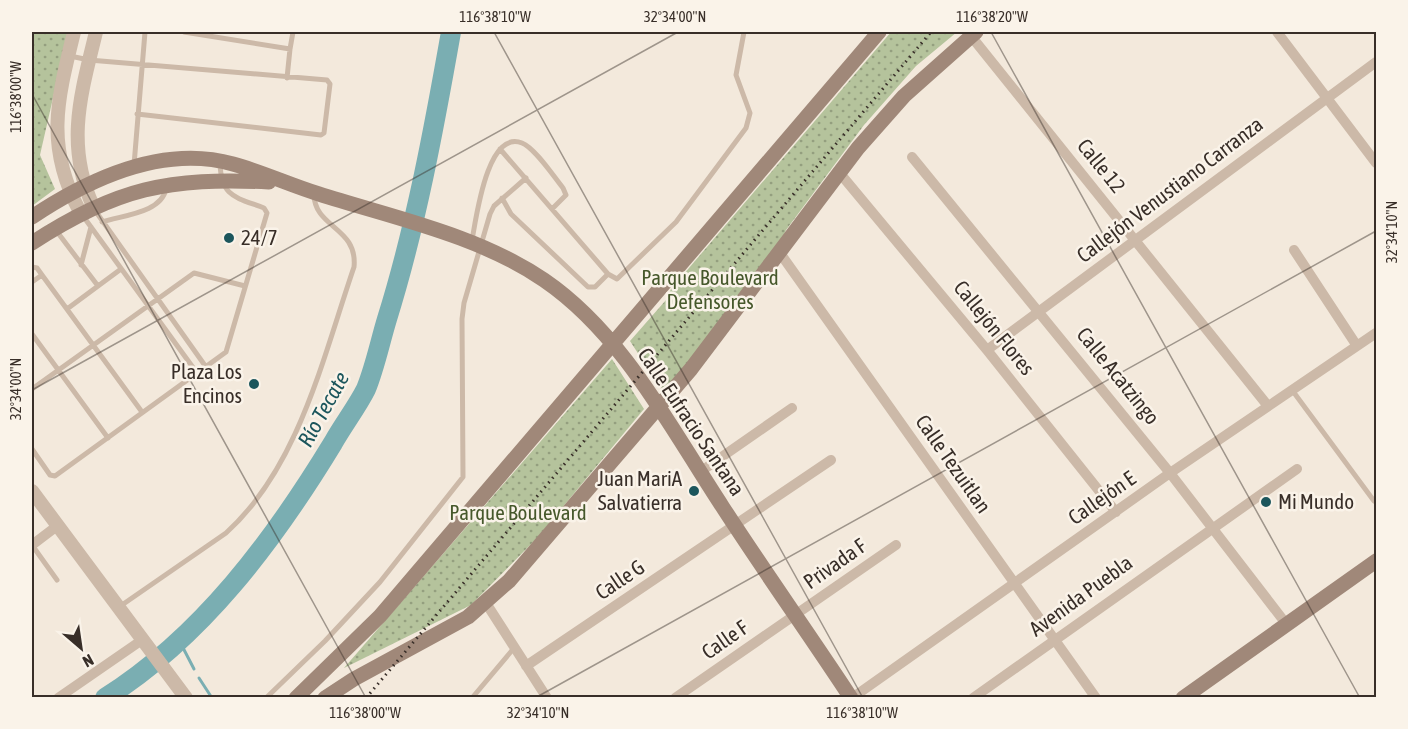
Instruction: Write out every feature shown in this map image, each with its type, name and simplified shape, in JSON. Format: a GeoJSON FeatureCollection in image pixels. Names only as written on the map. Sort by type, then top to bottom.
{"type":"FeatureCollection","features":[{"type":"Feature","properties":{"kind":"main road"},"geometry":{"type":"LineString","coordinates":[[296,698],[380,616],[614,345],[874,34]]}},
{"type":"Feature","properties":{"kind":"main road"},"geometry":{"type":"LineString","coordinates":[[325,698],[354,679],[451,628],[486,603],[540,547],[658,409],[780,253],[838,171],[904,96],[974,34]]}},
{"type":"Feature","properties":{"kind":"main road"},"geometry":{"type":"LineString","coordinates":[[32,217],[77,189],[134,166],[188,157],[219,161],[284,183]]}},
{"type":"Feature","properties":{"kind":"main road"},"geometry":{"type":"LineString","coordinates":[[32,243],[87,209],[167,184],[220,180],[284,183]]}},
{"type":"Feature","properties":{"kind":"main road","name":"Calle Eufracio Santana"},"geometry":{"type":"LineString","coordinates":[[284,183],[475,244],[514,262],[546,281],[614,345],[852,698]]}},
{"type":"Feature","properties":{"kind":"main road"},"geometry":{"type":"LineString","coordinates":[[1184,697],[1377,561]]}},
{"type":"Feature","properties":{"kind":"street"},"geometry":{"type":"LineString","coordinates":[[74,32],[62,89],[57,141],[62,172],[77,189],[87,209]]}},
{"type":"Feature","properties":{"kind":"street"},"geometry":{"type":"LineString","coordinates":[[77,189],[76,130],[96,32]]}},
{"type":"Feature","properties":{"kind":"street"},"geometry":{"type":"LineString","coordinates":[[1277,32],[1377,163]]}},
{"type":"Feature","properties":{"kind":"street","name":"Calle 12"},"geometry":{"type":"LineString","coordinates":[[974,34],[1268,406]]}},
{"type":"Feature","properties":{"kind":"street","name":"Callejón Venustiano Carranza"},"geometry":{"type":"LineString","coordinates":[[987,350],[1377,62]]}},
{"type":"Feature","properties":{"kind":"street","name":"Calle Acatzingo"},"geometry":{"type":"LineString","coordinates":[[912,158],[1039,310],[1213,526],[1287,625]]}},
{"type":"Feature","properties":{"kind":"street","name":"Callejón Flores"},"geometry":{"type":"LineString","coordinates":[[838,171],[987,350],[1116,512]]}},
{"type":"Feature","properties":{"kind":"street"},"geometry":{"type":"LineString","coordinates":[[1294,250],[1357,346]]}},
{"type":"Feature","properties":{"kind":"street","name":"Calle Tezuitlan"},"geometry":{"type":"LineString","coordinates":[[780,253],[1096,698]]}},
{"type":"Feature","properties":{"kind":"street","name":"Callejón E"},"geometry":{"type":"LineString","coordinates":[[852,698],[1170,473],[1377,333]]}},
{"type":"Feature","properties":{"kind":"street"},"geometry":{"type":"LineString","coordinates":[[700,472],[792,408]]}},
{"type":"Feature","properties":{"kind":"street","name":"Calle G"},"geometry":{"type":"LineString","coordinates":[[526,666],[831,460]]}},
{"type":"Feature","properties":{"kind":"street","name":"Avenida Puebla"},"geometry":{"type":"LineString","coordinates":[[973,698],[1213,526],[1297,469]]}},
{"type":"Feature","properties":{"kind":"street"},"geometry":{"type":"LineString","coordinates":[[32,491],[183,693]]}},
{"type":"Feature","properties":{"kind":"street"},"geometry":{"type":"LineString","coordinates":[[32,545],[57,526]]}},
{"type":"Feature","properties":{"kind":"street","name":"Privada F"},"geometry":{"type":"LineString","coordinates":[[796,615],[896,545]]}},
{"type":"Feature","properties":{"kind":"street"},"geometry":{"type":"LineString","coordinates":[[486,603],[547,698]]}},
{"type":"Feature","properties":{"kind":"street","name":"Calle F"},"geometry":{"type":"LineString","coordinates":[[675,698],[796,615]]}},
{"type":"Feature","properties":{"kind":"street"},"geometry":{"type":"LineString","coordinates":[[58,698],[142,640]]}},
{"type":"Feature","properties":{"kind":"lane"},"geometry":{"type":"LineString","coordinates":[[134,166],[146,32]]}},
{"type":"Feature","properties":{"kind":"lane"},"geometry":{"type":"LineString","coordinates":[[184,32],[197,32],[290,49]]}},
{"type":"Feature","properties":{"kind":"lane"},"geometry":{"type":"LineString","coordinates":[[286,78],[293,32]]}},
{"type":"Feature","properties":{"kind":"lane"},"geometry":{"type":"LineString","coordinates":[[500,149],[608,274],[613,278],[620,277],[676,222],[746,128],[750,113],[736,75],[744,32]]}},
{"type":"Feature","properties":{"kind":"lane"},"geometry":{"type":"LineString","coordinates":[[68,55],[89,60],[142,63],[329,82],[324,134],[137,114]]}},
{"type":"Feature","properties":{"kind":"lane"},"geometry":{"type":"LineString","coordinates":[[266,698],[325,641],[380,582],[463,477],[462,319],[485,175],[500,149],[514,142],[528,146],[566,192],[552,209]]}},
{"type":"Feature","properties":{"kind":"lane"},"geometry":{"type":"LineString","coordinates":[[32,449],[52,476],[206,367],[227,349],[267,213],[264,208],[230,195],[220,180],[219,161]]}},
{"type":"Feature","properties":{"kind":"lane"},"geometry":{"type":"LineString","coordinates":[[475,244],[490,214],[502,198],[526,178]]}},
{"type":"Feature","properties":{"kind":"lane"},"geometry":{"type":"LineString","coordinates":[[102,222],[162,202],[167,184]]}},
{"type":"Feature","properties":{"kind":"lane"},"geometry":{"type":"LineString","coordinates":[[119,607],[240,521],[290,448],[355,257],[350,241],[318,212],[314,205],[314,192]]}},
{"type":"Feature","properties":{"kind":"lane"},"geometry":{"type":"LineString","coordinates":[[502,198],[511,214],[588,287],[595,287],[608,274]]}},
{"type":"Feature","properties":{"kind":"lane"},"geometry":{"type":"LineString","coordinates":[[87,209],[102,222],[206,367]]}},
{"type":"Feature","properties":{"kind":"lane"},"geometry":{"type":"LineString","coordinates":[[87,209],[91,227],[197,373]]}},
{"type":"Feature","properties":{"kind":"lane"},"geometry":{"type":"LineString","coordinates":[[81,265],[91,227]]}},
{"type":"Feature","properties":{"kind":"lane"},"geometry":{"type":"LineString","coordinates":[[54,228],[98,286]]}},
{"type":"Feature","properties":{"kind":"lane"},"geometry":{"type":"LineString","coordinates":[[32,267],[37,268],[142,412]]}},
{"type":"Feature","properties":{"kind":"lane"},"geometry":{"type":"LineString","coordinates":[[67,309],[121,269]]}},
{"type":"Feature","properties":{"kind":"lane"},"geometry":{"type":"LineString","coordinates":[[32,389],[196,272],[245,286]]}},
{"type":"Feature","properties":{"kind":"lane"},"geometry":{"type":"LineString","coordinates":[[32,282],[42,275]]}},
{"type":"Feature","properties":{"kind":"lane"},"geometry":{"type":"LineString","coordinates":[[32,334],[108,438]]}},
{"type":"Feature","properties":{"kind":"lane"},"geometry":{"type":"LineString","coordinates":[[1292,390],[1374,501]]}},
{"type":"Feature","properties":{"kind":"lane"},"geometry":{"type":"LineString","coordinates":[[32,545],[57,580]]}},
{"type":"Feature","properties":{"kind":"lane"},"geometry":{"type":"LineString","coordinates":[[471,698],[514,648]]}},
{"type":"Feature","properties":{"kind":"green space"},"geometry":{"type":"Polygon","coordinates":[[[32,32],[68,32],[40,155],[55,189],[32,206],[32,32]]]}},
{"type":"Feature","properties":{"kind":"green space","name":"Parque Boulevard Defensores"},"geometry":{"type":"Polygon","coordinates":[[[891,32],[957,32],[916,66],[864,125],[786,230],[772,263],[663,392],[630,341],[666,300],[671,289],[891,32]]]}},
{"type":"Feature","properties":{"kind":"green space","name":"Parque Boulevard"},"geometry":{"type":"Polygon","coordinates":[[[612,359],[644,409],[537,538],[471,605],[344,668],[612,359]]]}},
{"type":"Feature","properties":{"kind":"waterway","name":"Río Tecate"},"geometry":{"type":"LineString","coordinates":[[105,698],[140,674],[173,646],[233,584],[286,515],[366,389],[416,213],[451,32]]}},
{"type":"Feature","properties":{"kind":"waterway"},"geometry":{"type":"LineString","coordinates":[[180,642],[194,669]]}},
{"type":"Feature","properties":{"kind":"waterway"},"geometry":{"type":"LineString","coordinates":[[199,678],[212,698]]}},
{"type":"Feature","properties":{"kind":"railway"},"geometry":{"type":"LineString","coordinates":[[366,698],[931,32]]}},
{"type":"Feature","properties":{"kind":"place","name":"24/7"},"geometry":{"type":"Point","coordinates":[229,238]}},
{"type":"Feature","properties":{"kind":"place","name":"Plaza Los Encinos"},"geometry":{"type":"Point","coordinates":[254,384]}},
{"type":"Feature","properties":{"kind":"place","name":"Juan MariA Salvatierra"},"geometry":{"type":"Point","coordinates":[694,491]}},
{"type":"Feature","properties":{"kind":"place","name":"Mi Mundo"},"geometry":{"type":"Point","coordinates":[1266,502]}}]}
